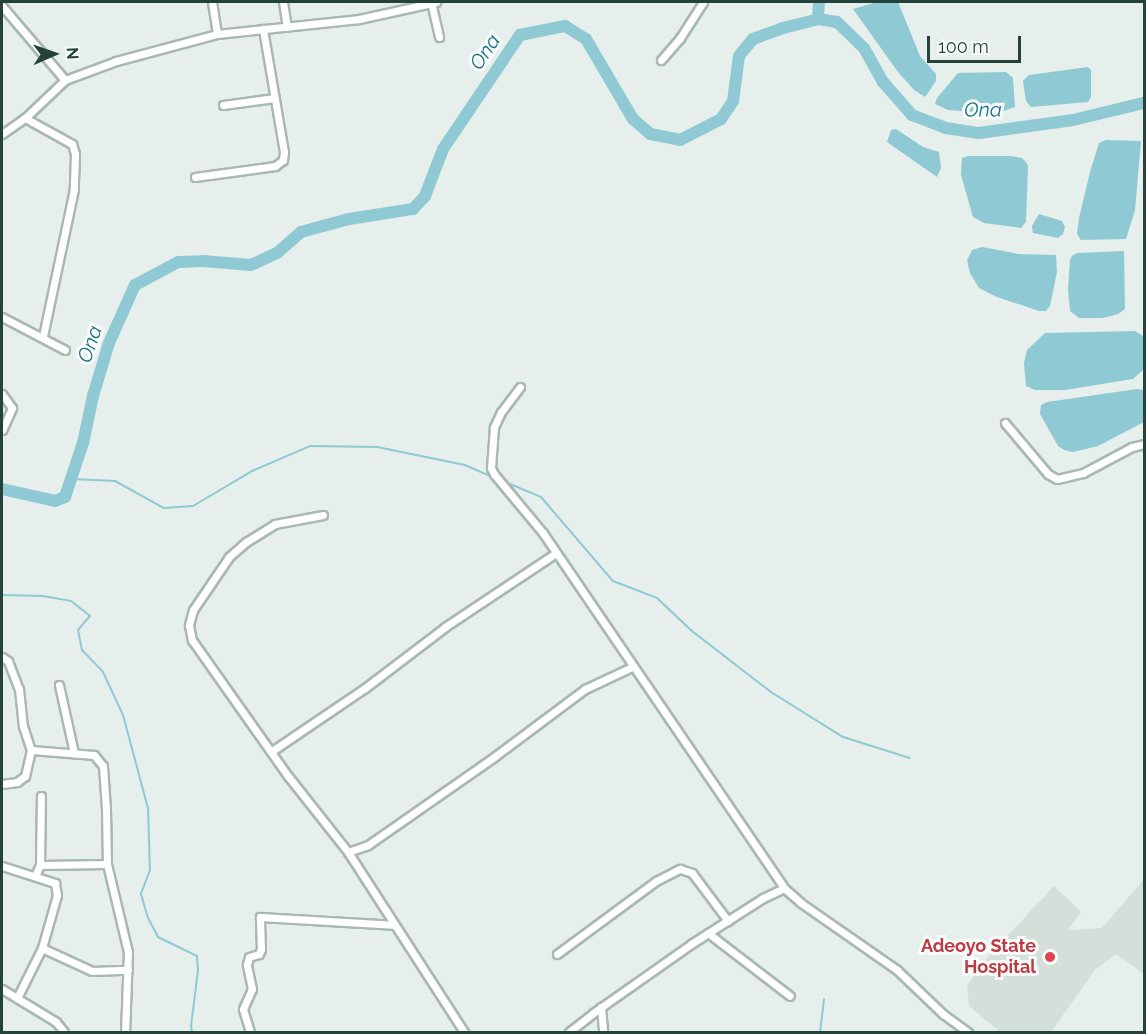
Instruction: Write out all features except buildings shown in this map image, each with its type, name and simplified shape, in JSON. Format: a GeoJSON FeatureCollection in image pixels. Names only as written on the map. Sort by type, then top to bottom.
{"type":"FeatureCollection","features":[{"type":"Feature","properties":{"kind":"street"},"geometry":{"type":"LineString","coordinates":[[212,2],[218,34]]}},
{"type":"Feature","properties":{"kind":"street"},"geometry":{"type":"LineString","coordinates":[[284,2],[287,27]]}},
{"type":"Feature","properties":{"kind":"street"},"geometry":{"type":"LineString","coordinates":[[2,134],[25,118],[65,80],[106,64],[218,34],[380,16],[432,2],[439,37]]}},
{"type":"Feature","properties":{"kind":"street"},"geometry":{"type":"LineString","coordinates":[[661,60],[680,38],[703,2]]}},
{"type":"Feature","properties":{"kind":"street"},"geometry":{"type":"LineString","coordinates":[[2,6],[65,80]]}},
{"type":"Feature","properties":{"kind":"street"},"geometry":{"type":"LineString","coordinates":[[195,177],[280,163],[285,156],[263,29]]}},
{"type":"Feature","properties":{"kind":"street"},"geometry":{"type":"LineString","coordinates":[[223,105],[275,98]]}},
{"type":"Feature","properties":{"kind":"street"},"geometry":{"type":"LineString","coordinates":[[25,118],[72,144],[75,154],[74,189],[43,336]]}},
{"type":"Feature","properties":{"kind":"street"},"geometry":{"type":"LineString","coordinates":[[2,317],[43,336],[65,350]]}},
{"type":"Feature","properties":{"kind":"street"},"geometry":{"type":"LineString","coordinates":[[520,387],[501,412],[494,427],[491,468],[505,489],[543,532],[632,667],[784,888],[801,903],[897,970],[943,1014],[968,1032]]}},
{"type":"Feature","properties":{"kind":"street"},"geometry":{"type":"LineString","coordinates":[[2,394],[12,408],[2,430]]}},
{"type":"Feature","properties":{"kind":"street"},"geometry":{"type":"LineString","coordinates":[[1005,423],[1047,474],[1057,479],[1083,473],[1132,447],[1144,444]]}},
{"type":"Feature","properties":{"kind":"street"},"geometry":{"type":"LineString","coordinates":[[323,515],[274,524],[246,542],[229,557],[190,617],[192,640],[288,776],[348,852],[464,1032]]}},
{"type":"Feature","properties":{"kind":"street"},"geometry":{"type":"LineString","coordinates":[[272,751],[365,688],[445,627],[556,553]]}},
{"type":"Feature","properties":{"kind":"street"},"geometry":{"type":"LineString","coordinates":[[2,657],[8,661],[19,688],[23,726],[31,750],[25,776],[17,782],[2,784]]}},
{"type":"Feature","properties":{"kind":"street"},"geometry":{"type":"LineString","coordinates":[[348,852],[368,845],[494,757],[585,689],[632,667]]}},
{"type":"Feature","properties":{"kind":"street"},"geometry":{"type":"LineString","coordinates":[[59,685],[74,753]]}},
{"type":"Feature","properties":{"kind":"street"},"geometry":{"type":"LineString","coordinates":[[31,750],[94,755],[103,765],[107,864],[126,936],[128,970],[125,1032]]}},
{"type":"Feature","properties":{"kind":"street"},"geometry":{"type":"LineString","coordinates":[[35,876],[40,865],[41,796]]}},
{"type":"Feature","properties":{"kind":"street"},"geometry":{"type":"LineString","coordinates":[[40,865],[107,864]]}},
{"type":"Feature","properties":{"kind":"street"},"geometry":{"type":"LineString","coordinates":[[2,866],[55,883],[57,895],[42,948],[17,998]]}},
{"type":"Feature","properties":{"kind":"street"},"geometry":{"type":"LineString","coordinates":[[557,954],[656,880],[680,869],[692,873],[728,921]]}},
{"type":"Feature","properties":{"kind":"street"},"geometry":{"type":"LineString","coordinates":[[569,1032],[708,933],[763,898],[784,888]]}},
{"type":"Feature","properties":{"kind":"street"},"geometry":{"type":"LineString","coordinates":[[250,1032],[243,1009],[252,989],[246,964],[249,957],[259,954],[261,949],[260,917],[393,925]]}},
{"type":"Feature","properties":{"kind":"street"},"geometry":{"type":"LineString","coordinates":[[708,933],[790,996]]}},
{"type":"Feature","properties":{"kind":"street"},"geometry":{"type":"LineString","coordinates":[[42,948],[92,971],[128,970]]}},
{"type":"Feature","properties":{"kind":"street"},"geometry":{"type":"LineString","coordinates":[[2,989],[56,1022],[63,1032]]}},
{"type":"Feature","properties":{"kind":"street"},"geometry":{"type":"LineString","coordinates":[[601,1007],[603,1032]]}},
{"type":"Feature","properties":{"kind":"shaded area","name":"Adeoyo State Hospital"},"geometry":{"type":"Polygon","coordinates":[[[1144,879],[1144,974],[1116,954],[1095,970],[1051,1032],[1000,1032],[969,1006],[967,986],[985,960],[1054,886],[1081,912],[1068,930],[1102,928],[1144,879]]]}},
{"type":"Feature","properties":{"kind":"water"},"geometry":{"type":"Polygon","coordinates":[[[877,2],[898,2],[920,56],[936,74],[936,81],[925,97],[914,90],[898,72],[853,9],[877,2]]]}},
{"type":"Feature","properties":{"kind":"water"},"geometry":{"type":"Polygon","coordinates":[[[1088,67],[1091,70],[1091,97],[1088,102],[1031,107],[1026,101],[1023,81],[1029,75],[1088,67]]]}},
{"type":"Feature","properties":{"kind":"water"},"geometry":{"type":"Polygon","coordinates":[[[1006,72],[1013,78],[1015,107],[998,113],[948,110],[935,104],[937,98],[958,73],[1006,72]]]}},
{"type":"Feature","properties":{"kind":"water"},"geometry":{"type":"Polygon","coordinates":[[[896,129],[923,147],[939,152],[941,168],[937,177],[887,142],[891,130],[896,129]]]}},
{"type":"Feature","properties":{"kind":"water"},"geometry":{"type":"Polygon","coordinates":[[[1106,140],[1141,141],[1135,210],[1126,239],[1081,240],[1077,234],[1079,218],[1090,172],[1099,143],[1106,140]]]}},
{"type":"Feature","properties":{"kind":"water"},"geometry":{"type":"Polygon","coordinates":[[[1010,156],[1022,158],[1026,162],[1028,166],[1026,222],[1021,228],[984,223],[973,217],[961,175],[962,158],[1010,156]]]}},
{"type":"Feature","properties":{"kind":"water"},"geometry":{"type":"Polygon","coordinates":[[[1039,214],[1062,221],[1065,227],[1063,234],[1058,238],[1033,233],[1032,226],[1039,214]]]}},
{"type":"Feature","properties":{"kind":"water"},"geometry":{"type":"Polygon","coordinates":[[[982,247],[1019,254],[1056,255],[1057,272],[1050,306],[1046,311],[1039,311],[997,297],[979,288],[970,273],[967,260],[972,250],[982,247]]]}},
{"type":"Feature","properties":{"kind":"water"},"geometry":{"type":"Polygon","coordinates":[[[1124,251],[1125,309],[1118,314],[1103,318],[1079,318],[1070,311],[1068,289],[1072,256],[1077,253],[1124,251]]]}},
{"type":"Feature","properties":{"kind":"water"},"geometry":{"type":"Polygon","coordinates":[[[1135,331],[1143,336],[1144,369],[1133,379],[1065,390],[1035,390],[1026,386],[1024,363],[1027,350],[1045,333],[1135,331]]]}},
{"type":"Feature","properties":{"kind":"water"},"geometry":{"type":"Polygon","coordinates":[[[1137,389],[1144,390],[1144,422],[1098,446],[1073,452],[1064,450],[1058,446],[1040,414],[1041,405],[1047,402],[1137,389]]]}},
{"type":"Feature","properties":{"kind":"waterway"},"geometry":{"type":"LineString","coordinates":[[818,19],[819,2]]}},
{"type":"Feature","properties":{"kind":"waterway","name":"Ona"},"geometry":{"type":"LineString","coordinates":[[2,489],[55,501],[65,497],[83,443],[93,396],[109,343],[135,285],[178,262],[203,261],[251,265],[277,253],[301,232],[349,219],[413,209],[425,196],[443,149],[520,35],[565,26],[586,39],[633,119],[650,134],[680,140],[721,119],[733,101],[739,56],[753,39],[818,19],[837,22],[864,48],[883,82],[912,115],[946,128],[979,133],[1073,120],[1144,103]]}},
{"type":"Feature","properties":{"kind":"waterway"},"geometry":{"type":"LineString","coordinates":[[72,479],[115,481],[164,508],[193,506],[252,471],[310,446],[377,447],[465,465],[492,477]]}},
{"type":"Feature","properties":{"kind":"waterway"},"geometry":{"type":"LineString","coordinates":[[503,481],[541,497],[613,581],[657,598],[692,631],[771,692],[843,737],[910,758]]}},
{"type":"Feature","properties":{"kind":"waterway"},"geometry":{"type":"LineString","coordinates":[[2,595],[43,596],[71,601],[90,616],[78,630],[82,650],[103,672],[123,715],[148,808],[150,870],[141,894],[148,918],[158,937],[197,956],[198,970],[192,1032]]}},
{"type":"Feature","properties":{"kind":"waterway"},"geometry":{"type":"LineString","coordinates":[[820,1032],[824,999]]}},
{"type":"Feature","properties":{"kind":"place","name":"Adeoyo State Hospital"},"geometry":{"type":"Point","coordinates":[1050,957]}}]}
